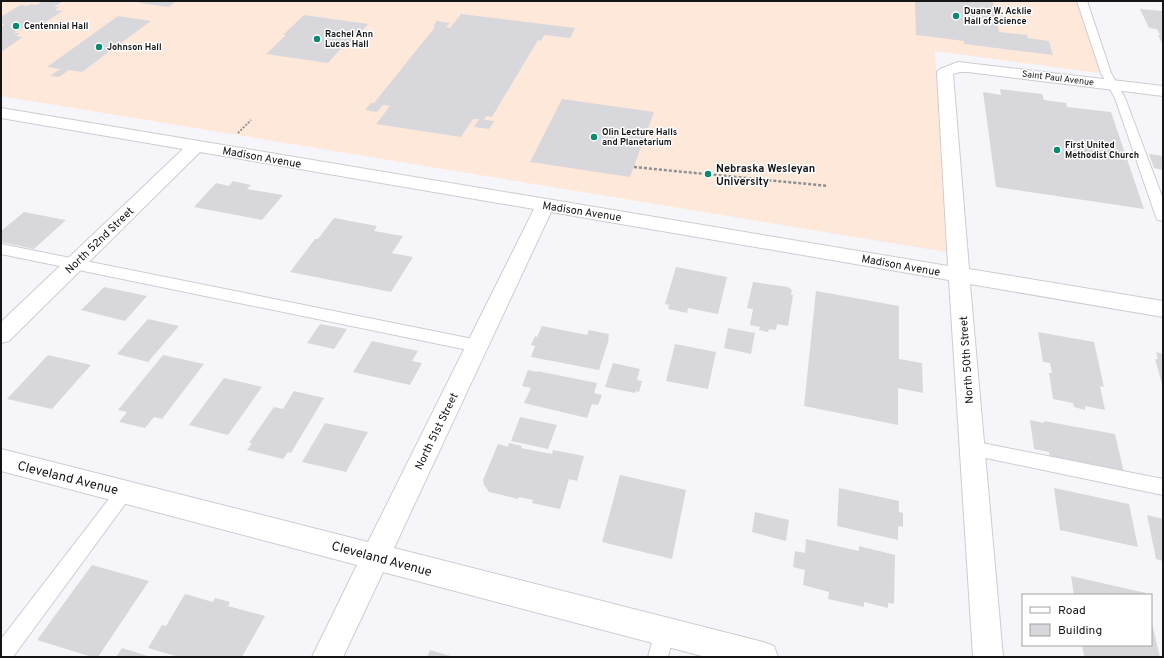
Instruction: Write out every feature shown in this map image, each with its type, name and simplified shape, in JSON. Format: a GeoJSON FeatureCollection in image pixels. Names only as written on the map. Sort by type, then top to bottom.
{"type":"FeatureCollection","features":[{"type":"Feature","properties":{"kind":"street","name":"Saint Paul Avenue"},"geometry":{"type":"LineString","coordinates":[[954,68],[976,67],[1163,91]]}},
{"type":"Feature","properties":{"kind":"street","name":"North 50th Street"},"geometry":{"type":"LineString","coordinates":[[954,68],[948,70],[944,76],[988,657]]}},
{"type":"Feature","properties":{"kind":"street","name":"Madison Avenue"},"geometry":{"type":"LineString","coordinates":[[1,113],[1163,309]]}},
{"type":"Feature","properties":{"kind":"street","name":"North 52nd Street"},"geometry":{"type":"LineString","coordinates":[[1,335],[196,146]]}},
{"type":"Feature","properties":{"kind":"street","name":"North 51st Street"},"geometry":{"type":"LineString","coordinates":[[327,657],[545,205]]}},
{"type":"Feature","properties":{"kind":"street","name":"Cleveland Avenue"},"geometry":{"type":"LineString","coordinates":[[1,460],[762,657]]}},
{"type":"Feature","properties":{"kind":"lane"},"geometry":{"type":"LineString","coordinates":[[1082,1],[1106,73],[1120,98],[1163,217]]}},
{"type":"Feature","properties":{"kind":"lane"},"geometry":{"type":"LineString","coordinates":[[1,249],[478,346]]}},
{"type":"Feature","properties":{"kind":"lane"},"geometry":{"type":"LineString","coordinates":[[972,448],[1163,487]]}},
{"type":"Feature","properties":{"kind":"lane"},"geometry":{"type":"LineString","coordinates":[[1,656],[125,491]]}},
{"type":"Feature","properties":{"kind":"lane"},"geometry":{"type":"LineString","coordinates":[[658,657],[664,631]]}},
{"type":"Feature","properties":{"kind":"path"},"geometry":{"type":"LineString","coordinates":[[234,137],[250,120]]}},
{"type":"Feature","properties":{"kind":"path"},"geometry":{"type":"LineString","coordinates":[[634,167],[828,186]]}},
{"type":"Feature","properties":{"kind":"shaded area","name":"Nebraska Wesleyan University"},"geometry":{"type":"Polygon","coordinates":[[[1,1],[1080,1],[1106,74],[935,51],[946,252],[1,96],[1,1]]]}},
{"type":"Feature","properties":{"kind":"building","name":"Centennial Hall"},"geometry":{"type":"Polygon","coordinates":[[[43,1],[63,1],[54,7],[59,7],[55,10],[63,11],[39,26],[32,25],[28,28],[22,28],[14,33],[20,33],[16,36],[23,37],[1,52],[1,27],[5,24],[1,24],[3,21],[1,21],[1,17],[20,5],[37,5],[43,1]]]}},
{"type":"Feature","properties":{"kind":"building"},"geometry":{"type":"Polygon","coordinates":[[[141,1],[176,1],[169,7],[139,3],[141,1]]]}},
{"type":"Feature","properties":{"kind":"building","name":"Duane W. Acklie Hall of Science"},"geometry":{"type":"Polygon","coordinates":[[[915,1],[993,1],[999,32],[1027,35],[1028,38],[1049,41],[1053,55],[964,44],[964,41],[916,35],[915,1]]]}},
{"type":"Feature","properties":{"kind":"building"},"geometry":{"type":"Polygon","coordinates":[[[1140,9],[1163,11],[1163,45],[1157,29],[1149,28],[1140,9]]]}},
{"type":"Feature","properties":{"kind":"building"},"geometry":{"type":"Polygon","coordinates":[[[461,14],[575,28],[570,38],[544,35],[541,41],[538,40],[492,117],[486,116],[484,120],[494,121],[489,129],[474,127],[479,119],[473,119],[461,137],[376,124],[390,106],[383,105],[377,112],[365,110],[371,103],[374,103],[435,27],[433,26],[437,21],[450,23],[446,27],[450,28],[461,14]]]}},
{"type":"Feature","properties":{"kind":"building","name":"Rachel Ann Lucas Hall"},"geometry":{"type":"Polygon","coordinates":[[[304,15],[368,24],[349,44],[346,43],[328,63],[266,54],[304,15]]]}},
{"type":"Feature","properties":{"kind":"building","name":"Johnson Hall"},"geometry":{"type":"Polygon","coordinates":[[[118,16],[151,21],[121,43],[125,44],[124,46],[114,48],[82,72],[69,70],[59,77],[50,76],[60,69],[47,67],[118,16]]]}},
{"type":"Feature","properties":{"kind":"building","name":"First United Methodist Church"},"geometry":{"type":"Polygon","coordinates":[[[1000,89],[1042,94],[1044,100],[1066,103],[1067,107],[1111,112],[1144,209],[996,187],[983,92],[1001,95],[1000,89]]]}},
{"type":"Feature","properties":{"kind":"building","name":"Olin Lecture Halls and Planetarium"},"geometry":{"type":"Polygon","coordinates":[[[562,99],[654,112],[630,177],[530,162],[562,99]]]}},
{"type":"Feature","properties":{"kind":"building"},"geometry":{"type":"Polygon","coordinates":[[[1149,154],[1163,156],[1163,170],[1154,168],[1149,154]]]}},
{"type":"Feature","properties":{"kind":"building"},"geometry":{"type":"Polygon","coordinates":[[[233,181],[251,185],[247,189],[283,195],[262,220],[194,207],[216,183],[229,186],[233,181]]]}},
{"type":"Feature","properties":{"kind":"building"},"geometry":{"type":"Polygon","coordinates":[[[24,212],[66,220],[34,249],[1,242],[1,231],[24,212]]]}},
{"type":"Feature","properties":{"kind":"building"},"geometry":{"type":"Polygon","coordinates":[[[334,218],[377,226],[374,231],[403,236],[392,253],[413,257],[391,292],[290,272],[315,239],[318,239],[334,218]]]}},
{"type":"Feature","properties":{"kind":"building"},"geometry":{"type":"Polygon","coordinates":[[[676,267],[727,277],[718,314],[688,308],[687,313],[668,309],[669,305],[665,304],[676,267]]]}},
{"type":"Feature","properties":{"kind":"building"},"geometry":{"type":"Polygon","coordinates":[[[753,282],[788,287],[792,290],[791,295],[793,295],[788,326],[777,324],[776,330],[769,329],[768,332],[759,330],[760,327],[750,325],[753,309],[747,308],[753,282]]]}},
{"type":"Feature","properties":{"kind":"building"},"geometry":{"type":"Polygon","coordinates":[[[104,287],[147,296],[125,321],[81,310],[104,287]]]}},
{"type":"Feature","properties":{"kind":"building"},"geometry":{"type":"Polygon","coordinates":[[[816,291],[899,306],[899,359],[922,363],[923,393],[898,388],[898,425],[804,406],[816,291]]]}},
{"type":"Feature","properties":{"kind":"building"},"geometry":{"type":"Polygon","coordinates":[[[148,319],[179,326],[148,362],[117,354],[148,319]]]}},
{"type":"Feature","properties":{"kind":"building"},"geometry":{"type":"Polygon","coordinates":[[[320,324],[347,329],[334,349],[307,343],[320,324]]]}},
{"type":"Feature","properties":{"kind":"building"},"geometry":{"type":"Polygon","coordinates":[[[542,326],[587,335],[589,330],[609,334],[609,339],[599,370],[531,357],[535,346],[531,345],[542,326]]]}},
{"type":"Feature","properties":{"kind":"building"},"geometry":{"type":"Polygon","coordinates":[[[728,328],[755,333],[751,354],[724,348],[728,328]]]}},
{"type":"Feature","properties":{"kind":"building"},"geometry":{"type":"Polygon","coordinates":[[[1038,332],[1094,342],[1104,387],[1100,386],[1105,410],[1085,406],[1085,410],[1074,407],[1073,403],[1053,399],[1049,373],[1052,373],[1050,363],[1043,362],[1038,332]]]}},
{"type":"Feature","properties":{"kind":"building"},"geometry":{"type":"Polygon","coordinates":[[[372,341],[418,351],[412,361],[422,363],[410,385],[353,372],[372,341]]]}},
{"type":"Feature","properties":{"kind":"building"},"geometry":{"type":"Polygon","coordinates":[[[675,344],[716,352],[708,389],[666,381],[675,344]]]}},
{"type":"Feature","properties":{"kind":"building"},"geometry":{"type":"Polygon","coordinates":[[[1156,352],[1163,354],[1163,387],[1155,359],[1158,359],[1156,352]]]}},
{"type":"Feature","properties":{"kind":"building"},"geometry":{"type":"Polygon","coordinates":[[[48,355],[91,365],[52,409],[7,399],[48,355]]]}},
{"type":"Feature","properties":{"kind":"building"},"geometry":{"type":"Polygon","coordinates":[[[163,355],[204,364],[162,419],[154,417],[145,428],[119,422],[127,412],[118,410],[163,355]]]}},
{"type":"Feature","properties":{"kind":"building"},"geometry":{"type":"Polygon","coordinates":[[[613,363],[640,369],[637,380],[642,381],[639,392],[636,391],[635,393],[605,387],[613,363]]]}},
{"type":"Feature","properties":{"kind":"building"},"geometry":{"type":"Polygon","coordinates":[[[528,370],[597,383],[594,393],[602,395],[598,405],[592,404],[587,418],[524,403],[531,388],[522,386],[528,370]]]}},
{"type":"Feature","properties":{"kind":"building"},"geometry":{"type":"Polygon","coordinates":[[[224,378],[262,387],[228,435],[189,425],[224,378]]]}},
{"type":"Feature","properties":{"kind":"building"},"geometry":{"type":"Polygon","coordinates":[[[294,391],[324,398],[291,453],[288,452],[283,459],[247,450],[252,443],[249,443],[274,407],[283,409],[294,391]]]}},
{"type":"Feature","properties":{"kind":"building"},"geometry":{"type":"Polygon","coordinates":[[[520,417],[557,425],[548,449],[511,441],[520,417]]]}},
{"type":"Feature","properties":{"kind":"building"},"geometry":{"type":"Polygon","coordinates":[[[1030,420],[1044,423],[1044,421],[1115,434],[1124,473],[1050,458],[1049,452],[1034,449],[1030,420]]]}},
{"type":"Feature","properties":{"kind":"building"},"geometry":{"type":"Polygon","coordinates":[[[325,423],[368,432],[346,472],[302,462],[325,423]]]}},
{"type":"Feature","properties":{"kind":"building"},"geometry":{"type":"Polygon","coordinates":[[[509,443],[522,446],[521,448],[552,454],[553,450],[584,456],[577,481],[569,479],[560,509],[532,503],[533,500],[519,497],[518,499],[489,492],[484,485],[483,480],[498,444],[508,447],[509,443]]]}},
{"type":"Feature","properties":{"kind":"building"},"geometry":{"type":"Polygon","coordinates":[[[620,475],[686,490],[672,559],[602,542],[620,475]]]}},
{"type":"Feature","properties":{"kind":"building"},"geometry":{"type":"Polygon","coordinates":[[[839,488],[899,501],[899,512],[903,513],[903,527],[898,526],[898,540],[837,526],[839,488]]]}},
{"type":"Feature","properties":{"kind":"building"},"geometry":{"type":"Polygon","coordinates":[[[1054,488],[1129,504],[1138,547],[1060,530],[1054,488]]]}},
{"type":"Feature","properties":{"kind":"building"},"geometry":{"type":"Polygon","coordinates":[[[755,512],[789,520],[786,541],[752,532],[755,512]]]}},
{"type":"Feature","properties":{"kind":"building"},"geometry":{"type":"Polygon","coordinates":[[[1147,515],[1163,519],[1163,561],[1156,559],[1147,515]]]}},
{"type":"Feature","properties":{"kind":"building"},"geometry":{"type":"Polygon","coordinates":[[[806,539],[859,551],[859,546],[895,555],[894,604],[888,603],[888,608],[864,602],[864,607],[828,599],[829,592],[803,585],[805,570],[793,567],[795,551],[805,553],[806,539]]]}},
{"type":"Feature","properties":{"kind":"building"},"geometry":{"type":"Polygon","coordinates":[[[92,565],[149,581],[98,657],[92,657],[37,640],[92,565]]]}},
{"type":"Feature","properties":{"kind":"building"},"geometry":{"type":"Polygon","coordinates":[[[1071,576],[1146,593],[1146,594],[1074,594],[1071,576]]]}},
{"type":"Feature","properties":{"kind":"building"},"geometry":{"type":"Polygon","coordinates":[[[185,594],[213,602],[215,598],[230,602],[228,606],[265,616],[242,657],[179,657],[148,648],[162,625],[166,626],[185,594]]]}},
{"type":"Feature","properties":{"kind":"building"},"geometry":{"type":"Polygon","coordinates":[[[1152,624],[1160,657],[1084,656],[1082,646],[1152,646],[1152,624]]]}},
{"type":"Feature","properties":{"kind":"building"},"geometry":{"type":"Polygon","coordinates":[[[122,648],[151,657],[116,657],[122,648]]]}},
{"type":"Feature","properties":{"kind":"building"},"geometry":{"type":"Polygon","coordinates":[[[430,650],[454,657],[427,657],[430,650]]]}},
{"type":"Feature","properties":{"kind":"place","name":"Duane W. Acklie Hall of Science"},"geometry":{"type":"Point","coordinates":[956,16]}},
{"type":"Feature","properties":{"kind":"place","name":"Centennial Hall"},"geometry":{"type":"Point","coordinates":[16,26]}},
{"type":"Feature","properties":{"kind":"place","name":"Rachel Ann Lucas Hall"},"geometry":{"type":"Point","coordinates":[317,39]}},
{"type":"Feature","properties":{"kind":"place","name":"Johnson Hall"},"geometry":{"type":"Point","coordinates":[99,47]}},
{"type":"Feature","properties":{"kind":"place","name":"Olin Lecture Halls and Planetarium"},"geometry":{"type":"Point","coordinates":[594,137]}},
{"type":"Feature","properties":{"kind":"place","name":"First United Methodist Church"},"geometry":{"type":"Point","coordinates":[1057,150]}},
{"type":"Feature","properties":{"kind":"place","name":"Nebraska Wesleyan University"},"geometry":{"type":"Point","coordinates":[708,174]}}]}
